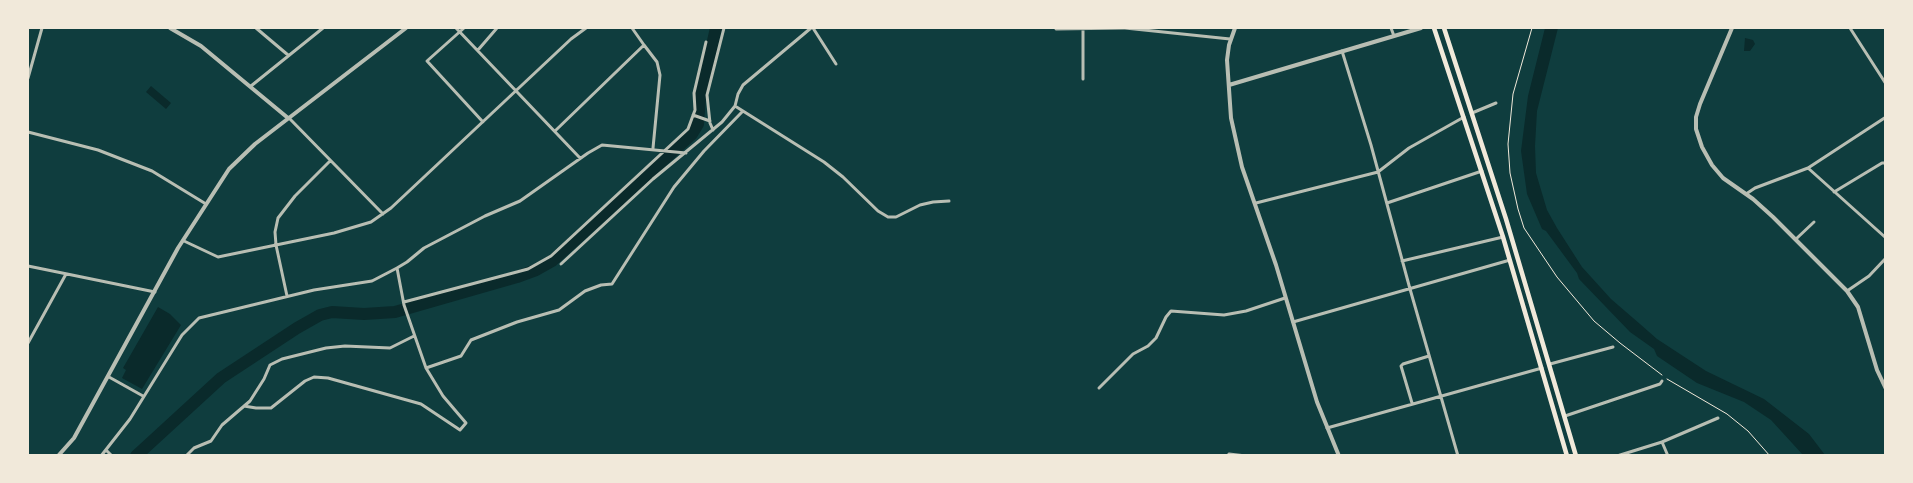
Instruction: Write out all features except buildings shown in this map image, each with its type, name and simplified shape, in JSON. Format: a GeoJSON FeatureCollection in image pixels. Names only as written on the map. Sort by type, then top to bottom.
{"type":"FeatureCollection","features":[{"type":"Feature","properties":{"kind":"main road"},"geometry":{"type":"LineString","coordinates":[[1434,28],[1503,237],[1567,456]]}},
{"type":"Feature","properties":{"kind":"main road"},"geometry":{"type":"LineString","coordinates":[[1444,28],[1550,364],[1576,456]]}},
{"type":"Feature","properties":{"kind":"street"},"geometry":{"type":"LineString","coordinates":[[28,78],[42,28]]}},
{"type":"Feature","properties":{"kind":"street"},"geometry":{"type":"LineString","coordinates":[[170,28],[202,46],[288,118],[383,214]]}},
{"type":"Feature","properties":{"kind":"street"},"geometry":{"type":"LineString","coordinates":[[256,28],[288,55]]}},
{"type":"Feature","properties":{"kind":"street"},"geometry":{"type":"LineString","coordinates":[[251,86],[323,28]]}},
{"type":"Feature","properties":{"kind":"street"},"geometry":{"type":"LineString","coordinates":[[58,456],[74,438],[184,241],[229,169],[240,157],[288,118],[406,28]]}},
{"type":"Feature","properties":{"kind":"street"},"geometry":{"type":"LineString","coordinates":[[456,28],[580,158]]}},
{"type":"Feature","properties":{"kind":"street"},"geometry":{"type":"LineString","coordinates":[[464,28],[427,61],[483,122]]}},
{"type":"Feature","properties":{"kind":"street"},"geometry":{"type":"LineString","coordinates":[[478,50],[497,28]]}},
{"type":"Feature","properties":{"kind":"street"},"geometry":{"type":"LineString","coordinates":[[184,241],[218,257],[334,233],[371,222],[383,214],[516,90],[586,28]]}},
{"type":"Feature","properties":{"kind":"street"},"geometry":{"type":"LineString","coordinates":[[632,28],[657,62],[660,75],[653,148]]}},
{"type":"Feature","properties":{"kind":"street"},"geometry":{"type":"LineString","coordinates":[[713,130],[707,95],[724,28]]}},
{"type":"Feature","properties":{"kind":"street"},"geometry":{"type":"LineString","coordinates":[[561,264],[653,179],[687,153],[727,117],[735,106],[743,84],[812,28],[836,64]]}},
{"type":"Feature","properties":{"kind":"street"},"geometry":{"type":"LineString","coordinates":[[1056,29],[1124,28],[1230,39]]}},
{"type":"Feature","properties":{"kind":"street"},"geometry":{"type":"LineString","coordinates":[[1235,28],[1227,52],[1231,118],[1242,167],[1256,203],[1317,402],[1339,456]]}},
{"type":"Feature","properties":{"kind":"street"},"geometry":{"type":"LineString","coordinates":[[1391,28],[1394,36]]}},
{"type":"Feature","properties":{"kind":"street"},"geometry":{"type":"LineString","coordinates":[[1229,85],[1421,28]]}},
{"type":"Feature","properties":{"kind":"street"},"geometry":{"type":"LineString","coordinates":[[1732,28],[1696,117],[1696,129],[1702,147],[1712,165],[1723,178],[1746,194],[1796,239],[1847,291],[1858,307],[1879,376],[1886,389]]}},
{"type":"Feature","properties":{"kind":"street"},"geometry":{"type":"LineString","coordinates":[[1850,28],[1886,84]]}},
{"type":"Feature","properties":{"kind":"street"},"geometry":{"type":"LineString","coordinates":[[1083,29],[1083,79]]}},
{"type":"Feature","properties":{"kind":"street"},"geometry":{"type":"LineString","coordinates":[[404,303],[528,269],[558,250],[688,129],[695,110],[694,93],[706,42]]}},
{"type":"Feature","properties":{"kind":"street"},"geometry":{"type":"LineString","coordinates":[[555,131],[644,45]]}},
{"type":"Feature","properties":{"kind":"street"},"geometry":{"type":"LineString","coordinates":[[1342,51],[1458,456]]}},
{"type":"Feature","properties":{"kind":"street"},"geometry":{"type":"LineString","coordinates":[[1472,112],[1496,103]]}},
{"type":"Feature","properties":{"kind":"street"},"geometry":{"type":"LineString","coordinates":[[735,106],[824,162],[843,177],[878,211],[888,217],[896,218],[920,205],[949,201]]}},
{"type":"Feature","properties":{"kind":"street"},"geometry":{"type":"LineString","coordinates":[[426,368],[460,356],[471,340],[517,322],[558,310],[585,291],[602,285],[612,284],[674,187],[704,151],[742,112]]}},
{"type":"Feature","properties":{"kind":"street"},"geometry":{"type":"LineString","coordinates":[[693,115],[710,121]]}},
{"type":"Feature","properties":{"kind":"street"},"geometry":{"type":"LineString","coordinates":[[1256,203],[1378,172],[1410,148],[1464,116]]}},
{"type":"Feature","properties":{"kind":"street"},"geometry":{"type":"LineString","coordinates":[[1746,194],[1755,188],[1808,168],[1886,117]]}},
{"type":"Feature","properties":{"kind":"street"},"geometry":{"type":"LineString","coordinates":[[28,132],[98,150],[143,168],[206,204]]}},
{"type":"Feature","properties":{"kind":"street"},"geometry":{"type":"LineString","coordinates":[[100,456],[130,419],[182,335],[199,318],[314,290],[372,281],[408,262],[424,248],[485,216],[520,201],[580,158],[602,145],[653,148],[687,153]]}},
{"type":"Feature","properties":{"kind":"street"},"geometry":{"type":"LineString","coordinates":[[287,296],[276,245],[275,232],[278,218],[285,206],[330,161]]}},
{"type":"Feature","properties":{"kind":"street"},"geometry":{"type":"LineString","coordinates":[[1834,192],[1882,163],[1886,163]]}},
{"type":"Feature","properties":{"kind":"street"},"geometry":{"type":"LineString","coordinates":[[1808,168],[1886,238]]}},
{"type":"Feature","properties":{"kind":"street"},"geometry":{"type":"LineString","coordinates":[[1386,203],[1482,171]]}},
{"type":"Feature","properties":{"kind":"street"},"geometry":{"type":"LineString","coordinates":[[1796,239],[1814,222]]}},
{"type":"Feature","properties":{"kind":"street"},"geometry":{"type":"LineString","coordinates":[[1402,261],[1503,237]]}},
{"type":"Feature","properties":{"kind":"street"},"geometry":{"type":"LineString","coordinates":[[1847,291],[1869,276],[1886,258]]}},
{"type":"Feature","properties":{"kind":"street"},"geometry":{"type":"LineString","coordinates":[[1293,322],[1510,260]]}},
{"type":"Feature","properties":{"kind":"street"},"geometry":{"type":"LineString","coordinates":[[28,266],[156,292]]}},
{"type":"Feature","properties":{"kind":"street"},"geometry":{"type":"LineString","coordinates":[[244,406],[271,408],[305,381],[314,377],[328,378],[421,404],[460,430],[466,423],[443,396],[426,368],[407,315],[397,268]]}},
{"type":"Feature","properties":{"kind":"street"},"geometry":{"type":"LineString","coordinates":[[28,343],[66,273]]}},
{"type":"Feature","properties":{"kind":"street"},"geometry":{"type":"LineString","coordinates":[[1099,388],[1127,360],[1156,338],[1171,311],[1224,315],[1246,311],[1286,298]]}},
{"type":"Feature","properties":{"kind":"street"},"geometry":{"type":"LineString","coordinates":[[186,456],[194,448],[211,441],[222,425],[244,406],[257,391],[270,365],[282,359],[326,348],[345,346],[390,348],[414,336]]}},
{"type":"Feature","properties":{"kind":"street"},"geometry":{"type":"LineString","coordinates":[[1550,364],[1613,347]]}},
{"type":"Feature","properties":{"kind":"street"},"geometry":{"type":"LineString","coordinates":[[1412,404],[1401,366],[1430,356]]}},
{"type":"Feature","properties":{"kind":"street"},"geometry":{"type":"LineString","coordinates":[[1327,428],[1542,368]]}},
{"type":"Feature","properties":{"kind":"street"},"geometry":{"type":"LineString","coordinates":[[1879,376],[1886,374]]}},
{"type":"Feature","properties":{"kind":"street"},"geometry":{"type":"LineString","coordinates":[[109,377],[143,396]]}},
{"type":"Feature","properties":{"kind":"street"},"geometry":{"type":"LineString","coordinates":[[1565,416],[1660,384],[1662,380]]}},
{"type":"Feature","properties":{"kind":"street"},"geometry":{"type":"LineString","coordinates":[[1617,456],[1662,442],[1718,418]]}},
{"type":"Feature","properties":{"kind":"street"},"geometry":{"type":"LineString","coordinates":[[1662,442],[1668,456]]}},
{"type":"Feature","properties":{"kind":"street"},"geometry":{"type":"LineString","coordinates":[[106,450],[112,456]]}},
{"type":"Feature","properties":{"kind":"street"},"geometry":{"type":"LineString","coordinates":[[1228,456],[1230,454],[1246,456]]}},
{"type":"Feature","properties":{"kind":"path"},"geometry":{"type":"LineString","coordinates":[[1532,28],[1513,94],[1508,144],[1510,173],[1524,228],[1557,277],[1594,321],[1648,365],[1727,414],[1748,432],[1770,456]]}},
{"type":"Feature","properties":{"kind":"water"},"geometry":{"type":"Polygon","coordinates":[[[1545,28],[1558,28],[1537,111],[1536,173],[1547,210],[1582,267],[1611,299],[1657,339],[1706,371],[1764,399],[1809,434],[1825,455],[1803,455],[1771,420],[1744,402],[1697,383],[1657,356],[1654,349],[1630,332],[1579,279],[1577,273],[1546,231],[1542,229],[1527,194],[1521,151],[1528,96],[1545,28]]]}},
{"type":"Feature","properties":{"kind":"water"},"geometry":{"type":"Polygon","coordinates":[[[1745,38],[1753,40],[1755,44],[1750,51],[1744,51],[1745,38]]]}},
{"type":"Feature","properties":{"kind":"water"},"geometry":{"type":"Polygon","coordinates":[[[151,86],[171,103],[166,109],[146,92],[151,86]]]}},
{"type":"Feature","properties":{"kind":"water"},"geometry":{"type":"Polygon","coordinates":[[[158,307],[170,314],[181,325],[142,389],[122,378],[126,370],[123,368],[158,307]]]}},
{"type":"Feature","properties":{"kind":"waterway"},"geometry":{"type":"LineString","coordinates":[[136,456],[221,378],[320,315],[332,312],[364,314],[395,312],[517,277],[536,270],[552,261],[692,134],[698,124],[700,97],[716,28]]}}]}
